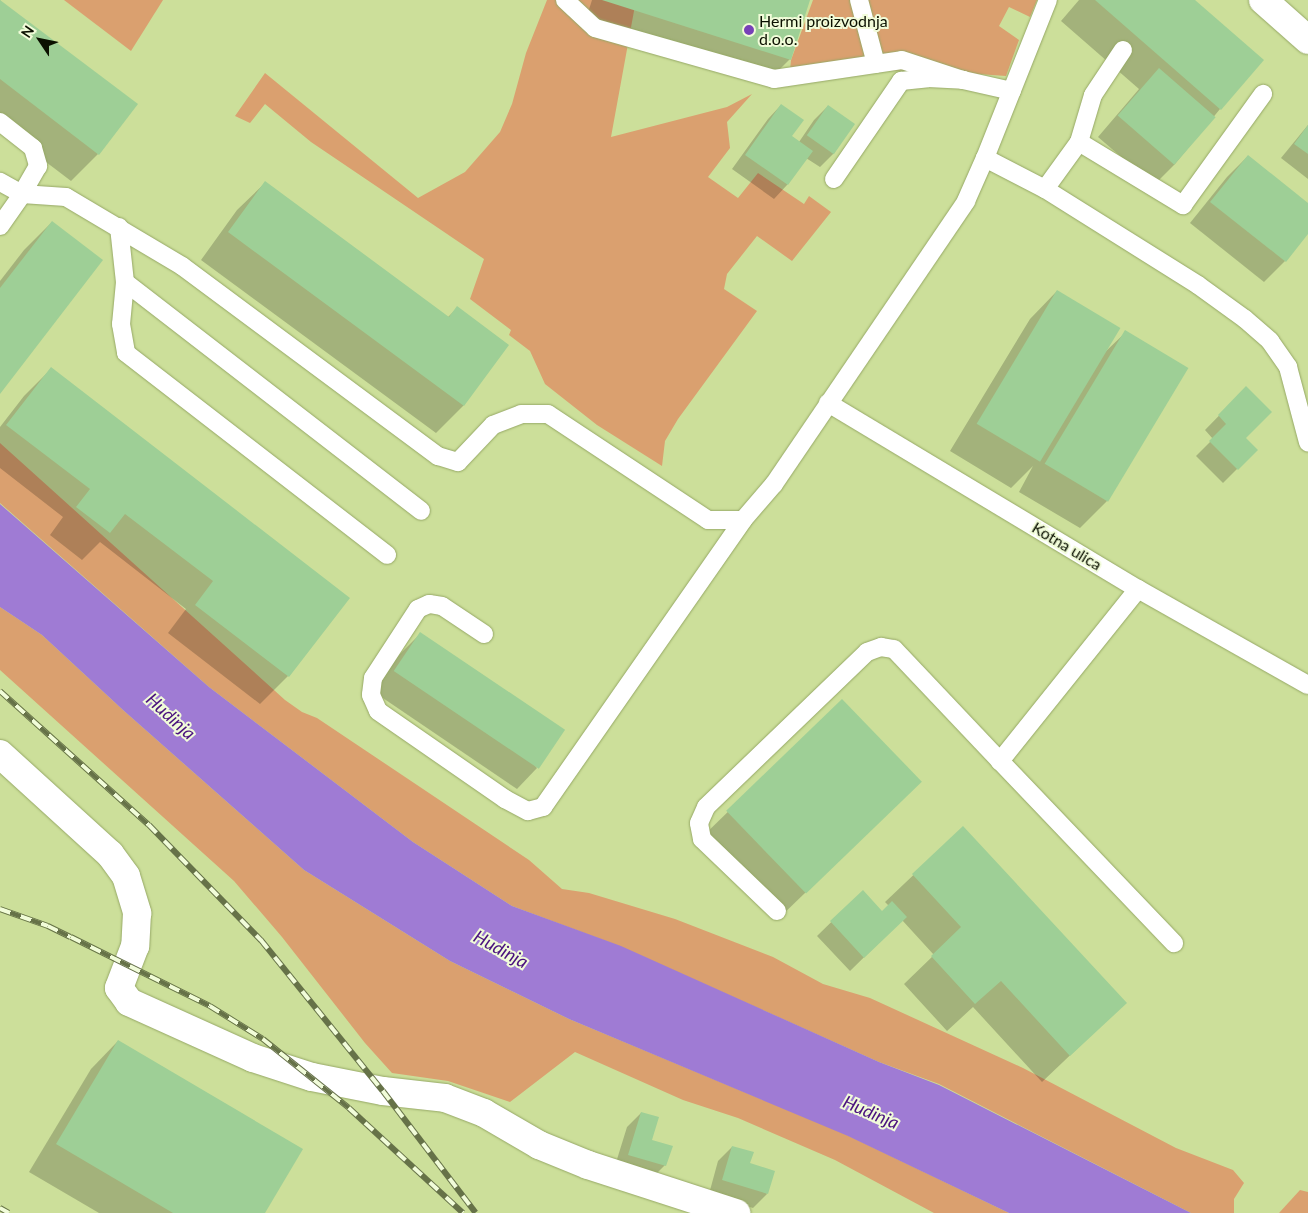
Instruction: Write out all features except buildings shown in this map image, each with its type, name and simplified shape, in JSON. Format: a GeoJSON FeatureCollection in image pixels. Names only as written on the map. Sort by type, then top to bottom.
{"type":"FeatureCollection","features":[{"type":"Feature","properties":{"kind":"street"},"geometry":{"type":"LineString","coordinates":[[1263,0],[1308,40]]}},
{"type":"Feature","properties":{"kind":"street"},"geometry":{"type":"LineString","coordinates":[[0,754],[110,854],[126,876],[136,914],[136,946],[119,988],[129,1002],[252,1058],[312,1077],[383,1091],[444,1098],[484,1113],[539,1144],[588,1165],[736,1213]]}},
{"type":"Feature","properties":{"kind":"lane"},"geometry":{"type":"LineString","coordinates":[[859,0],[876,64]]}},
{"type":"Feature","properties":{"kind":"lane"},"geometry":{"type":"LineString","coordinates":[[484,634],[442,606],[429,604],[418,608],[373,678],[371,695],[378,711],[505,799],[528,811],[543,807],[743,520],[774,484],[966,200],[985,158],[1048,0]]}},
{"type":"Feature","properties":{"kind":"lane"},"geometry":{"type":"LineString","coordinates":[[573,3],[595,28],[774,79],[902,60],[963,80],[1012,91]]}},
{"type":"Feature","properties":{"kind":"lane"},"geometry":{"type":"LineString","coordinates":[[1046,189],[1080,142],[1093,95],[1123,50]]}},
{"type":"Feature","properties":{"kind":"lane"},"geometry":{"type":"LineString","coordinates":[[834,179],[901,82],[928,78],[963,80]]}},
{"type":"Feature","properties":{"kind":"lane"},"geometry":{"type":"LineString","coordinates":[[1080,142],[1183,205],[1263,94]]}},
{"type":"Feature","properties":{"kind":"lane"},"geometry":{"type":"LineString","coordinates":[[0,122],[33,148],[38,166],[0,226]]}},
{"type":"Feature","properties":{"kind":"lane"},"geometry":{"type":"LineString","coordinates":[[985,158],[1046,189],[1198,285],[1245,319],[1270,341],[1288,367],[1308,442]]}},
{"type":"Feature","properties":{"kind":"lane"},"geometry":{"type":"LineString","coordinates":[[0,182],[22,194],[66,197],[182,266],[438,456],[458,462],[493,426],[521,414],[548,414],[708,520],[743,520]]}},
{"type":"Feature","properties":{"kind":"lane"},"geometry":{"type":"LineString","coordinates":[[120,228],[125,282],[121,324],[126,353],[387,555]]}},
{"type":"Feature","properties":{"kind":"lane"},"geometry":{"type":"LineString","coordinates":[[125,282],[421,511]]}},
{"type":"Feature","properties":{"kind":"lane","name":"Kotna ulica"},"geometry":{"type":"LineString","coordinates":[[828,403],[1138,589],[1308,685]]}},
{"type":"Feature","properties":{"kind":"lane"},"geometry":{"type":"LineString","coordinates":[[1000,761],[1138,589]]}},
{"type":"Feature","properties":{"kind":"lane"},"geometry":{"type":"LineString","coordinates":[[778,911],[702,839],[699,822],[706,807],[867,652],[881,647],[894,649],[1174,943]]}},
{"type":"Feature","properties":{"kind":"shaded area"},"geometry":{"type":"Polygon","coordinates":[[[64,0],[163,0],[131,51],[64,0]]]}},
{"type":"Feature","properties":{"kind":"shaded area"},"geometry":{"type":"Polygon","coordinates":[[[547,0],[636,0],[611,137],[727,107],[752,94],[727,122],[730,148],[708,177],[738,198],[758,173],[804,204],[809,196],[831,212],[792,261],[757,236],[727,274],[724,289],[757,311],[678,419],[665,441],[662,466],[597,425],[545,384],[530,351],[509,335],[511,330],[470,299],[484,259],[311,142],[265,104],[250,123],[235,116],[265,73],[418,198],[465,172],[500,132],[512,104],[526,53],[547,0]]]}},
{"type":"Feature","properties":{"kind":"shaded area"},"geometry":{"type":"Polygon","coordinates":[[[813,0],[1037,0],[1030,17],[1009,7],[999,26],[1019,40],[1006,76],[922,70],[870,71],[789,81],[791,60],[813,0]]]}},
{"type":"Feature","properties":{"kind":"shaded area"},"geometry":{"type":"Polygon","coordinates":[[[0,443],[285,700],[302,712],[317,718],[529,860],[562,889],[589,893],[675,919],[773,957],[823,984],[870,998],[1023,1068],[1176,1148],[1233,1170],[1244,1183],[1234,1199],[1234,1213],[1191,1213],[939,1084],[879,1062],[619,946],[512,906],[413,842],[209,687],[0,503],[0,443]]]}},
{"type":"Feature","properties":{"kind":"shaded area"},"geometry":{"type":"Polygon","coordinates":[[[0,607],[42,635],[123,710],[304,870],[450,961],[569,1019],[843,1133],[1009,1213],[934,1213],[835,1160],[738,1118],[683,1100],[575,1052],[510,1102],[448,1081],[392,1073],[365,1043],[282,937],[234,881],[0,670],[0,607]]]}},
{"type":"Feature","properties":{"kind":"shaded area"},"geometry":{"type":"Polygon","coordinates":[[[1300,1190],[1308,1192],[1308,1213],[1279,1213],[1300,1190]]]}},
{"type":"Feature","properties":{"kind":"water","name":"Hudinja"},"geometry":{"type":"Polygon","coordinates":[[[0,504],[209,687],[413,842],[512,906],[621,946],[879,1062],[939,1085],[1191,1213],[1009,1213],[848,1136],[569,1019],[450,961],[304,870],[123,710],[42,635],[0,607],[0,504]]]}},
{"type":"Feature","properties":{"kind":"railway"},"geometry":{"type":"LineString","coordinates":[[0,691],[149,825],[261,940],[383,1091],[476,1213]]}},
{"type":"Feature","properties":{"kind":"railway"},"geometry":{"type":"LineString","coordinates":[[0,909],[48,926],[71,937],[210,1006],[263,1039],[349,1108],[463,1213]]}},
{"type":"Feature","properties":{"kind":"railway"},"geometry":{"type":"LineString","coordinates":[[0,1208],[9,1213]]}},
{"type":"Feature","properties":{"kind":"place","name":"Hermi proizvodnja d.o.o."},"geometry":{"type":"Point","coordinates":[749,30]}}]}
